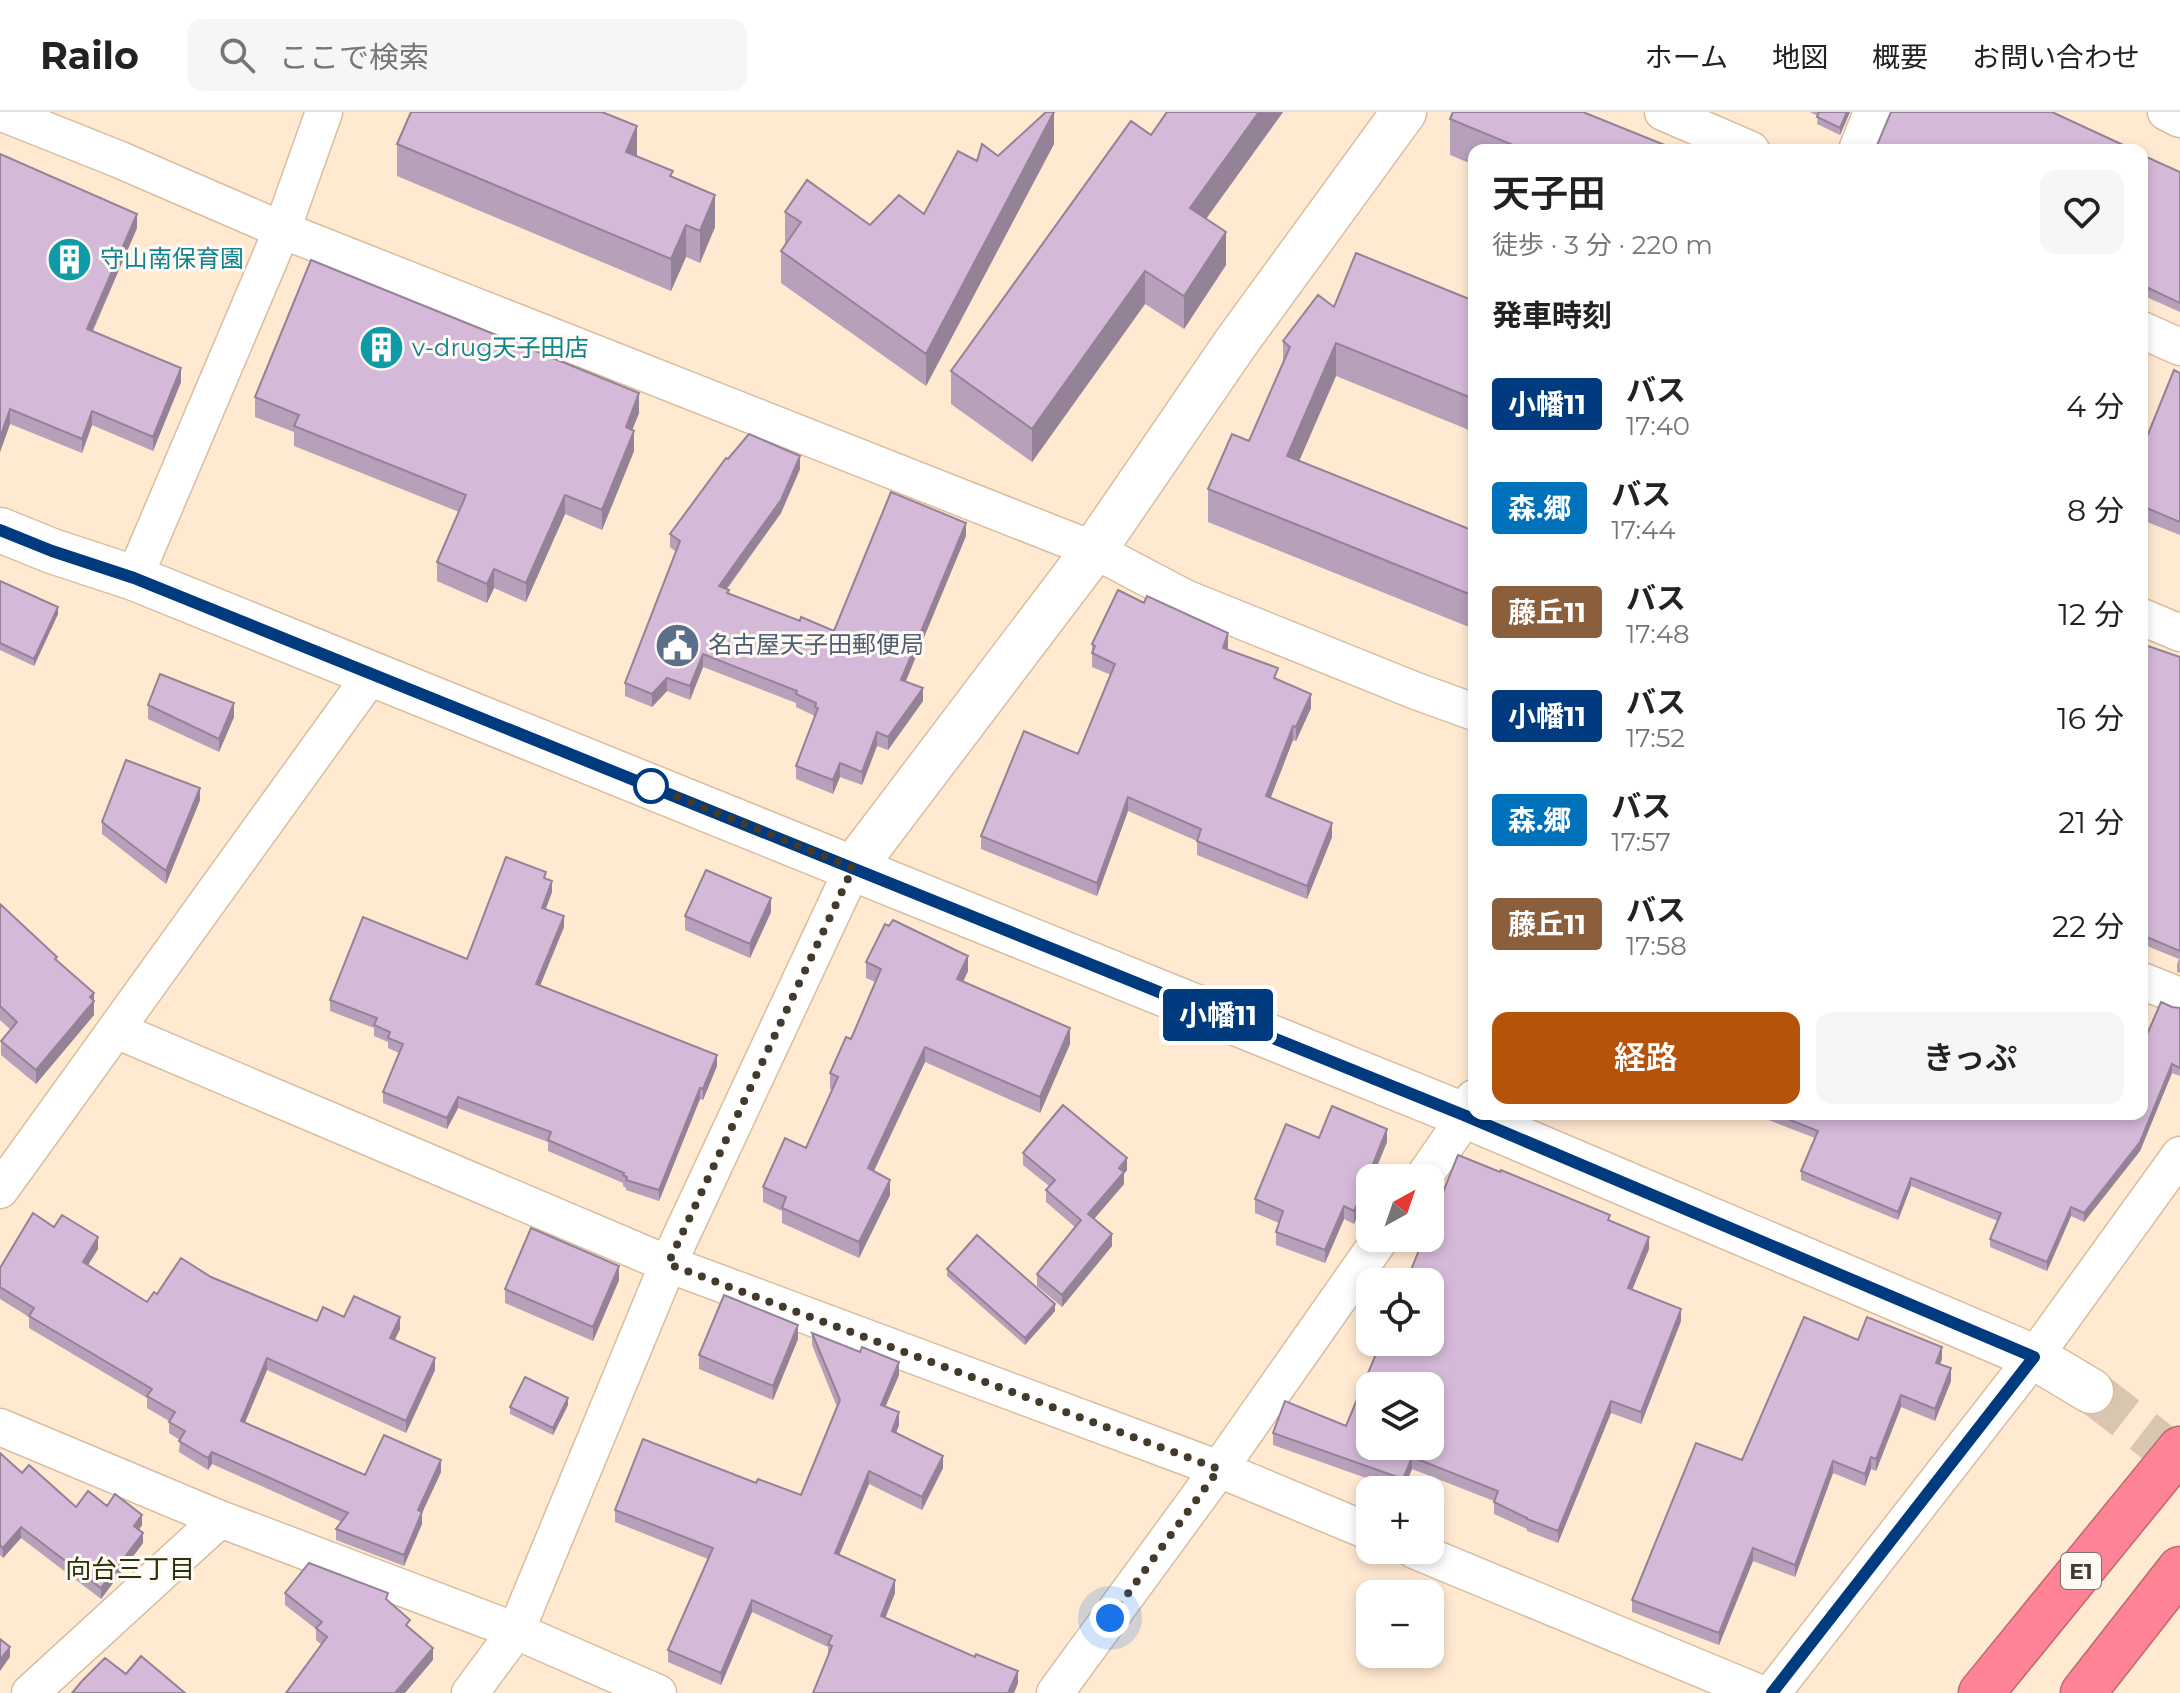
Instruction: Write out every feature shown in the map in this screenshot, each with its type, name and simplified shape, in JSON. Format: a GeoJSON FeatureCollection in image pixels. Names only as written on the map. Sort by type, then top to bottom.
{"type":"FeatureCollection","features":[{"type":"Feature","properties":{"kind":"highway","name":"E1"},"geometry":{"type":"LineString","coordinates":[[1981,1693],[2180,1449]]}},
{"type":"Feature","properties":{"kind":"highway"},"geometry":{"type":"LineString","coordinates":[[2083,1693],[2180,1569]]}},
{"type":"Feature","properties":{"kind":"street"},"geometry":{"type":"LineString","coordinates":[[0,112],[282,230],[1094,550],[1185,598],[1468,710]]}},
{"type":"Feature","properties":{"kind":"street"},"geometry":{"type":"LineString","coordinates":[[134,578],[282,230],[324,112]]}},
{"type":"Feature","properties":{"kind":"street"},"geometry":{"type":"LineString","coordinates":[[470,1693],[516,1631],[668,1264],[853,868],[1094,550],[1235,344],[1404,112]]}},
{"type":"Feature","properties":{"kind":"street"},"geometry":{"type":"LineString","coordinates":[[1663,112],[1737,144]]}},
{"type":"Feature","properties":{"kind":"street"},"geometry":{"type":"LineString","coordinates":[[1859,144],[1872,112]]}},
{"type":"Feature","properties":{"kind":"street"},"geometry":{"type":"LineString","coordinates":[[2166,112],[2180,119]]}},
{"type":"Feature","properties":{"kind":"street"},"geometry":{"type":"LineString","coordinates":[[2148,333],[2180,347]]}},
{"type":"Feature","properties":{"kind":"street"},"geometry":{"type":"LineString","coordinates":[[0,530],[134,578],[853,868],[1468,1106]]}},
{"type":"Feature","properties":{"kind":"street"},"geometry":{"type":"LineString","coordinates":[[2148,620],[2180,633]]}},
{"type":"Feature","properties":{"kind":"street"},"geometry":{"type":"LineString","coordinates":[[0,1190],[372,674]]}},
{"type":"Feature","properties":{"kind":"street"},"geometry":{"type":"LineString","coordinates":[[2148,983],[2180,996]]}},
{"type":"Feature","properties":{"kind":"street"},"geometry":{"type":"LineString","coordinates":[[116,1030],[668,1264],[1219,1469],[1356,1526]]}},
{"type":"Feature","properties":{"kind":"street"},"geometry":{"type":"LineString","coordinates":[[1432,1164],[1468,1110]]}},
{"type":"Feature","properties":{"kind":"street"},"geometry":{"type":"LineString","coordinates":[[1499,1120],[2034,1357],[2091,1391]]}},
{"type":"Feature","properties":{"kind":"street"},"geometry":{"type":"LineString","coordinates":[[1772,1693],[2034,1357],[2180,1155]]}},
{"type":"Feature","properties":{"kind":"street"},"geometry":{"type":"LineString","coordinates":[[1055,1693],[1219,1469],[1371,1252]]}},
{"type":"Feature","properties":{"kind":"street"},"geometry":{"type":"LineString","coordinates":[[0,1427],[220,1519],[516,1631],[658,1693]]}},
{"type":"Feature","properties":{"kind":"street"},"geometry":{"type":"LineString","coordinates":[[30,1693],[220,1519]]}},
{"type":"Feature","properties":{"kind":"street"},"geometry":{"type":"LineString","coordinates":[[1444,1562],[1759,1693]]}},
{"type":"Feature","properties":{"kind":"building"},"geometry":{"type":"Polygon","coordinates":[[[411,112],[602,112],[637,126],[626,152],[673,171],[670,176],[715,195],[700,231],[686,225],[671,259],[397,144],[411,112]]]}},
{"type":"Feature","properties":{"kind":"building"},"geometry":{"type":"Polygon","coordinates":[[[1046,112],[1054,112],[926,354],[781,251],[801,222],[785,212],[807,180],[870,225],[899,195],[924,214],[958,151],[977,161],[982,144],[998,156],[1046,112]]]}},
{"type":"Feature","properties":{"kind":"building"},"geometry":{"type":"Polygon","coordinates":[[[1167,112],[1259,112],[1190,208],[1226,232],[1184,296],[1145,271],[1032,429],[951,371],[1131,121],[1151,135],[1167,112]]]}},
{"type":"Feature","properties":{"kind":"building"},"geometry":{"type":"Polygon","coordinates":[[[1453,112],[1583,112],[1662,144],[1510,144],[1450,119],[1453,112]]]}},
{"type":"Feature","properties":{"kind":"building"},"geometry":{"type":"Polygon","coordinates":[[[1819,112],[1847,112],[1840,128],[1817,117],[1819,112]]]}},
{"type":"Feature","properties":{"kind":"building"},"geometry":{"type":"Polygon","coordinates":[[[1891,112],[2052,112],[2121,144],[1878,144],[1891,112]]]}},
{"type":"Feature","properties":{"kind":"building"},"geometry":{"type":"Polygon","coordinates":[[[0,154],[137,214],[87,329],[181,368],[153,437],[92,411],[82,439],[10,409],[0,438],[0,154]]]}},
{"type":"Feature","properties":{"kind":"building"},"geometry":{"type":"Polygon","coordinates":[[[2148,158],[2180,172],[2180,303],[2148,288],[2148,158]]]}},
{"type":"Feature","properties":{"kind":"building"},"geometry":{"type":"Polygon","coordinates":[[[1356,253],[1468,299],[1468,397],[1336,343],[1287,456],[1468,529],[1468,594],[1208,489],[1232,434],[1249,441],[1290,347],[1283,341],[1318,295],[1334,307],[1356,253]]]}},
{"type":"Feature","properties":{"kind":"building","name":"v-drug天子田店"},"geometry":{"type":"Polygon","coordinates":[[[311,260],[639,393],[626,427],[634,431],[602,510],[565,495],[526,583],[494,569],[487,584],[437,562],[466,495],[294,426],[299,415],[255,397],[311,260]]]}},
{"type":"Feature","properties":{"kind":"building"},"geometry":{"type":"Polygon","coordinates":[[[2174,370],[2180,373],[2180,522],[2148,509],[2148,434],[2174,370]]]}},
{"type":"Feature","properties":{"kind":"building"},"geometry":{"type":"Polygon","coordinates":[[[749,434],[800,456],[781,500],[719,586],[729,590],[727,593],[834,631],[891,492],[966,523],[901,680],[923,688],[888,737],[877,732],[862,772],[840,763],[833,780],[796,766],[818,708],[815,707],[816,703],[796,694],[797,691],[703,654],[690,686],[667,678],[652,694],[625,683],[680,541],[670,534],[726,458],[749,434]]]}},
{"type":"Feature","properties":{"kind":"building"},"geometry":{"type":"Polygon","coordinates":[[[0,581],[58,607],[34,659],[0,643],[0,581]]]}},
{"type":"Feature","properties":{"kind":"building"},"geometry":{"type":"Polygon","coordinates":[[[1118,590],[1144,603],[1147,596],[1228,633],[1223,648],[1278,668],[1274,678],[1311,694],[1296,727],[1293,726],[1266,796],[1332,823],[1307,886],[1197,841],[1201,829],[1128,797],[1097,883],[981,836],[1024,731],[1078,754],[1115,664],[1092,653],[1095,646],[1092,644],[1118,590]]]}},
{"type":"Feature","properties":{"kind":"building"},"geometry":{"type":"Polygon","coordinates":[[[2148,646],[2180,657],[2180,951],[2148,938],[2148,646]]]}},
{"type":"Feature","properties":{"kind":"building"},"geometry":{"type":"Polygon","coordinates":[[[160,674],[234,703],[219,739],[148,705],[160,674]]]}},
{"type":"Feature","properties":{"kind":"building"},"geometry":{"type":"Polygon","coordinates":[[[126,760],[200,788],[166,871],[102,822],[126,760]]]}},
{"type":"Feature","properties":{"kind":"building"},"geometry":{"type":"Polygon","coordinates":[[[506,857],[546,872],[544,878],[552,881],[542,908],[564,916],[536,984],[717,1055],[703,1089],[700,1088],[659,1190],[626,1180],[624,1173],[548,1140],[551,1132],[458,1097],[447,1118],[383,1092],[403,1044],[388,1038],[390,1032],[374,1025],[377,1018],[330,1000],[363,917],[467,959],[506,857]]]}},
{"type":"Feature","properties":{"kind":"building"},"geometry":{"type":"Polygon","coordinates":[[[706,870],[771,898],[750,944],[685,916],[706,870]]]}},
{"type":"Feature","properties":{"kind":"building"},"geometry":{"type":"Polygon","coordinates":[[[0,904],[94,993],[90,997],[94,1001],[36,1070],[1,1041],[17,1022],[0,1006],[0,904]]]}},
{"type":"Feature","properties":{"kind":"building"},"geometry":{"type":"Polygon","coordinates":[[[893,920],[968,956],[957,979],[1070,1028],[1040,1097],[925,1047],[868,1168],[890,1180],[859,1242],[782,1208],[786,1197],[763,1187],[785,1138],[806,1148],[838,1077],[830,1073],[846,1037],[851,1039],[881,969],[866,962],[885,924],[889,926],[893,920]]]}},
{"type":"Feature","properties":{"kind":"building"},"geometry":{"type":"Polygon","coordinates":[[[2161,1002],[2180,1008],[2180,1068],[2172,1064],[2140,1142],[2084,1213],[2071,1207],[2047,1262],[1990,1239],[2001,1213],[1911,1178],[1898,1212],[1801,1171],[1818,1131],[1790,1120],[2148,1120],[2148,1032],[2161,1002]]]}},
{"type":"Feature","properties":{"kind":"building"},"geometry":{"type":"Polygon","coordinates":[[[1063,1105],[1127,1158],[1119,1168],[1124,1172],[1088,1214],[1112,1234],[1062,1295],[1037,1274],[1081,1220],[1046,1190],[1055,1180],[1023,1153],[1063,1105]]]}},
{"type":"Feature","properties":{"kind":"building"},"geometry":{"type":"Polygon","coordinates":[[[1332,1106],[1387,1129],[1373,1164],[1356,1164],[1356,1206],[1354,1211],[1344,1206],[1325,1250],[1276,1232],[1283,1211],[1255,1199],[1286,1124],[1319,1138],[1332,1106]]]}},
{"type":"Feature","properties":{"kind":"building"},"geometry":{"type":"Polygon","coordinates":[[[1458,1155],[1610,1215],[1608,1220],[1649,1237],[1628,1288],[1681,1309],[1641,1412],[1611,1401],[1558,1531],[1494,1502],[1498,1491],[1420,1460],[1444,1460],[1444,1372],[1368,1372],[1375,1356],[1444,1356],[1444,1268],[1412,1268],[1418,1252],[1444,1252],[1444,1190],[1458,1155]]]}},
{"type":"Feature","properties":{"kind":"building"},"geometry":{"type":"Polygon","coordinates":[[[33,1213],[54,1227],[62,1215],[98,1237],[83,1262],[147,1302],[154,1292],[157,1294],[181,1258],[211,1277],[317,1321],[323,1307],[344,1317],[354,1296],[400,1317],[390,1338],[435,1358],[406,1421],[267,1358],[241,1421],[365,1475],[384,1435],[441,1460],[418,1510],[422,1512],[404,1555],[336,1529],[348,1513],[212,1452],[208,1458],[179,1441],[185,1431],[169,1422],[175,1412],[147,1396],[152,1389],[29,1316],[34,1308],[0,1287],[0,1268],[33,1213]]]}},
{"type":"Feature","properties":{"kind":"building"},"geometry":{"type":"Polygon","coordinates":[[[531,1228],[619,1266],[593,1327],[505,1289],[531,1228]]]}},
{"type":"Feature","properties":{"kind":"building"},"geometry":{"type":"Polygon","coordinates":[[[977,1235],[1055,1304],[1025,1338],[947,1269],[977,1235]]]}},
{"type":"Feature","properties":{"kind":"building"},"geometry":{"type":"Polygon","coordinates":[[[724,1295],[798,1325],[773,1386],[699,1355],[724,1295]]]}},
{"type":"Feature","properties":{"kind":"building"},"geometry":{"type":"Polygon","coordinates":[[[1804,1317],[1858,1340],[1867,1317],[1942,1347],[1936,1363],[1951,1368],[1935,1409],[1901,1395],[1876,1459],[1871,1457],[1865,1474],[1833,1461],[1795,1565],[1753,1548],[1719,1633],[1632,1600],[1696,1443],[1742,1460],[1804,1317]]]}},
{"type":"Feature","properties":{"kind":"building"},"geometry":{"type":"Polygon","coordinates":[[[812,1333],[860,1352],[862,1347],[899,1362],[881,1405],[899,1412],[892,1431],[943,1456],[922,1497],[869,1471],[835,1553],[895,1580],[881,1616],[975,1657],[976,1654],[1018,1671],[1008,1693],[813,1693],[832,1646],[828,1644],[832,1636],[752,1600],[721,1673],[668,1650],[713,1548],[615,1510],[643,1439],[756,1483],[758,1479],[801,1495],[840,1400],[812,1333]]]}},
{"type":"Feature","properties":{"kind":"building"},"geometry":{"type":"Polygon","coordinates":[[[525,1377],[568,1398],[553,1428],[510,1407],[525,1377]]]}},
{"type":"Feature","properties":{"kind":"building"},"geometry":{"type":"Polygon","coordinates":[[[1285,1401],[1346,1426],[1356,1402],[1356,1460],[1411,1460],[1404,1476],[1395,1476],[1273,1433],[1285,1401]]]}},
{"type":"Feature","properties":{"kind":"building"},"geometry":{"type":"Polygon","coordinates":[[[0,1453],[22,1473],[29,1465],[76,1507],[88,1491],[107,1506],[115,1494],[142,1515],[134,1526],[143,1533],[101,1588],[21,1527],[3,1548],[0,1545],[0,1453]]]}},
{"type":"Feature","properties":{"kind":"building"},"geometry":{"type":"Polygon","coordinates":[[[309,1563],[388,1593],[386,1599],[410,1620],[406,1625],[433,1648],[395,1693],[286,1693],[327,1637],[316,1628],[322,1622],[285,1593],[309,1563]]]}},
{"type":"Feature","properties":{"kind":"building"},"geometry":{"type":"Polygon","coordinates":[[[0,1639],[10,1647],[0,1660],[0,1639]]]}},
{"type":"Feature","properties":{"kind":"building"},"geometry":{"type":"Polygon","coordinates":[[[141,1656],[185,1693],[72,1693],[105,1658],[126,1674],[141,1656]]]}},
{"type":"Feature","properties":{"kind":"tunnel"},"geometry":{"type":"LineString","coordinates":[[2091,1391],[2180,1460]]}},
{"type":"Feature","properties":{"kind":"bus line","name":"小幡11"},"geometry":{"type":"LineString","coordinates":[[0,530],[134,578],[1468,1117]]}},
{"type":"Feature","properties":{"kind":"bus line","name":"小幡11"},"geometry":{"type":"LineString","coordinates":[[1474,1120],[2034,1357],[1772,1693]]}},
{"type":"Feature","properties":{"kind":"place","name":"守山南保育園"},"geometry":{"type":"Point","coordinates":[69,259]}},
{"type":"Feature","properties":{"kind":"place","name":"v-drug天子田店"},"geometry":{"type":"Point","coordinates":[381,348]}},
{"type":"Feature","properties":{"kind":"place","name":"名古屋天子田郵便局"},"geometry":{"type":"Point","coordinates":[677,645]}},
{"type":"Feature","properties":{"kind":"district","name":"向台三丁目"},"geometry":{"type":"Point","coordinates":[130,1569]}},
{"type":"Feature","properties":{"kind":"route"},"geometry":{"type":"LineString","coordinates":[[651,786],[853,868],[668,1264],[1219,1469],[1110,1618]]}}]}
